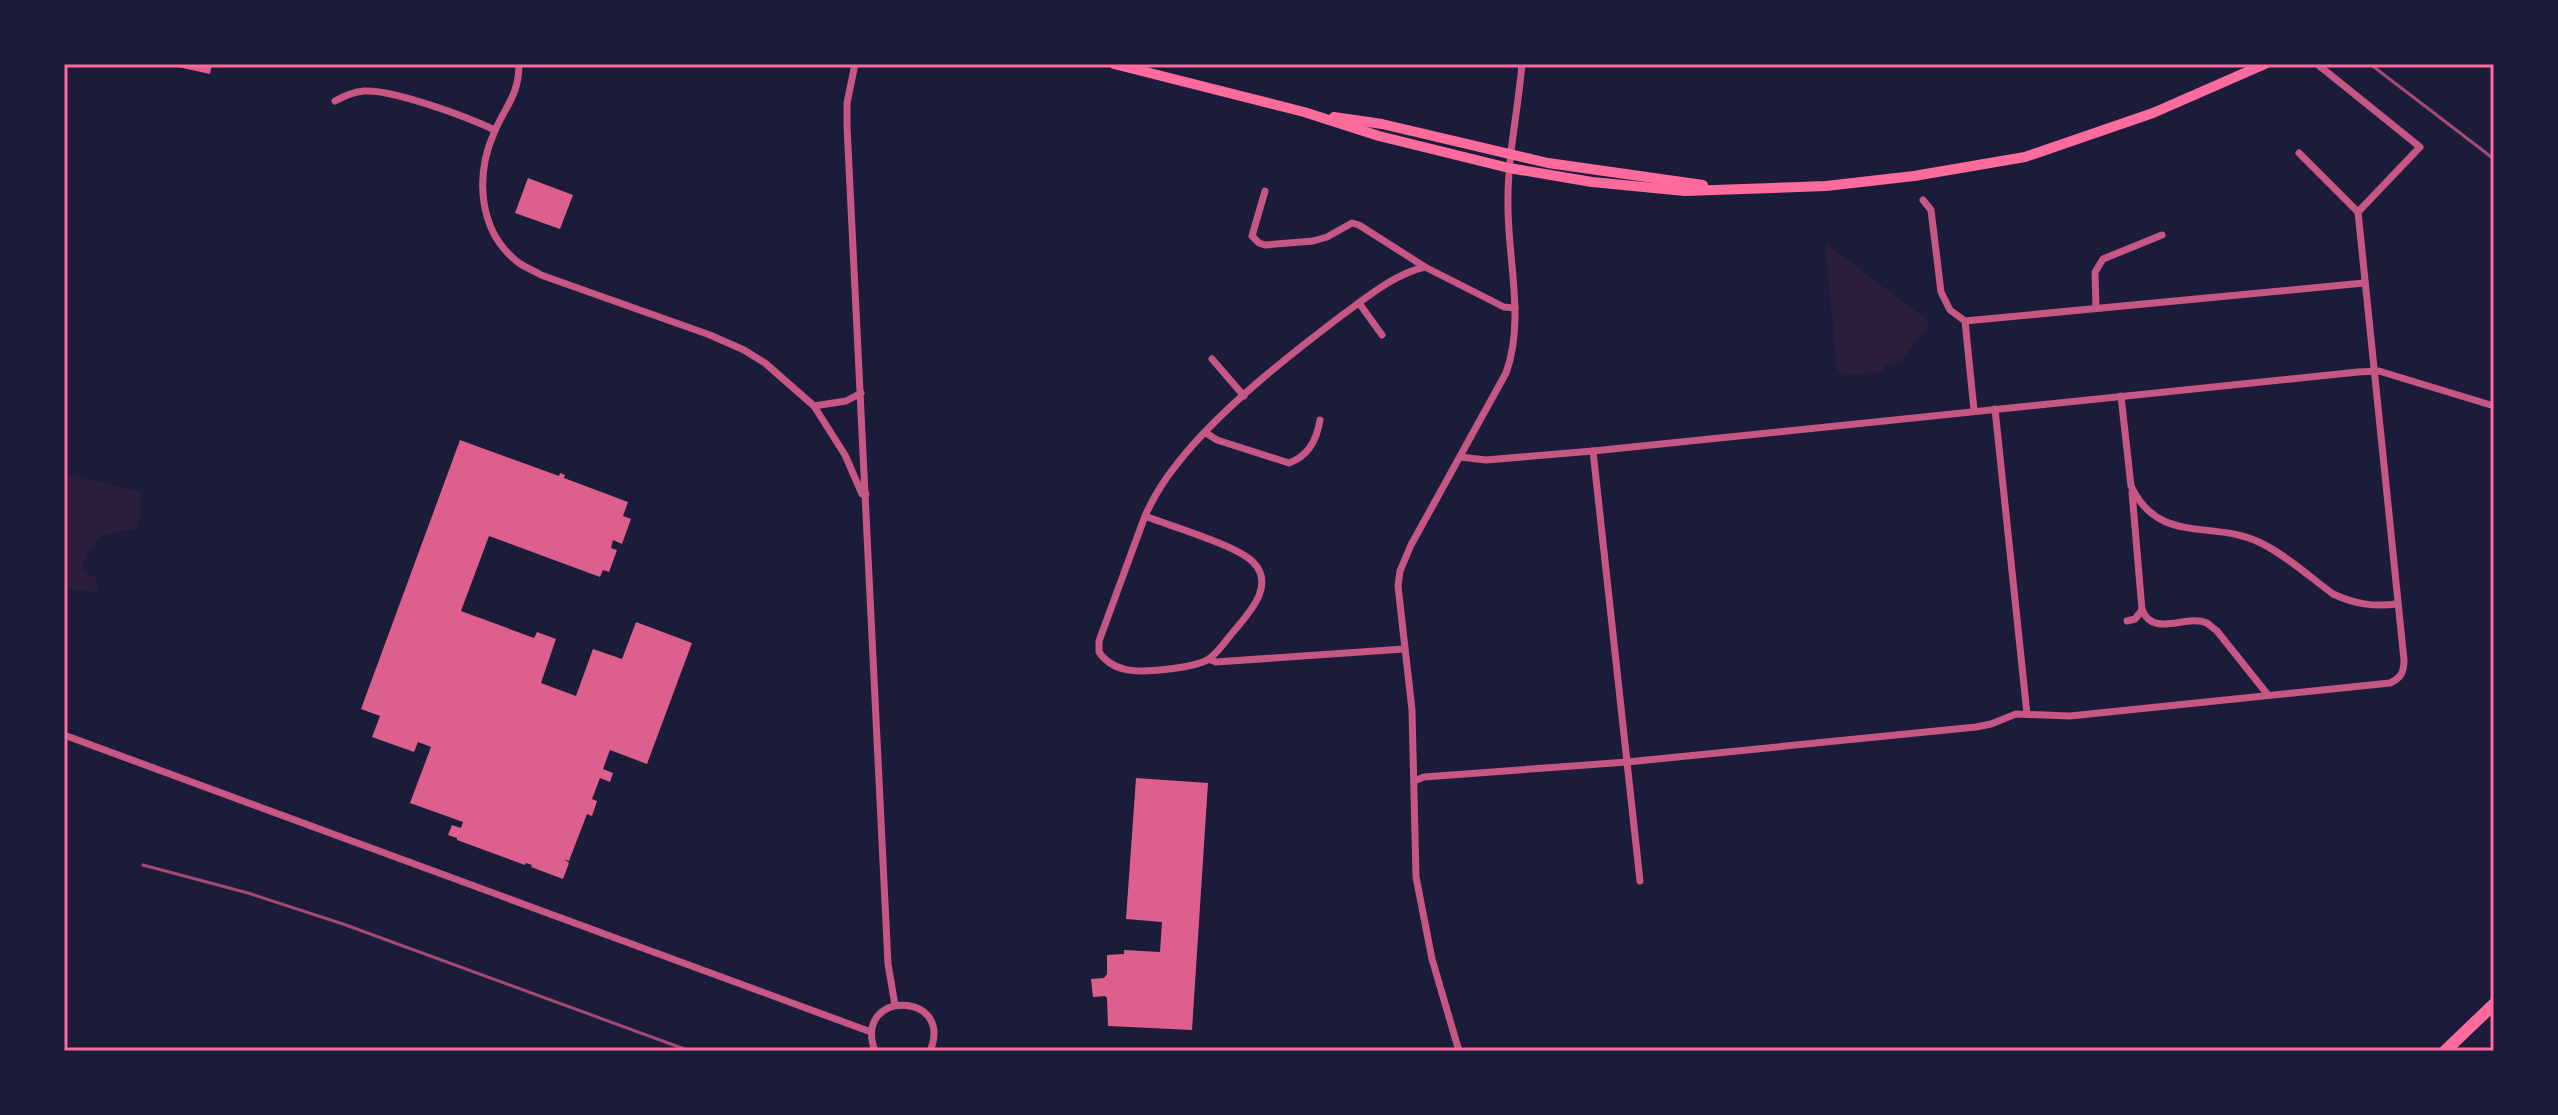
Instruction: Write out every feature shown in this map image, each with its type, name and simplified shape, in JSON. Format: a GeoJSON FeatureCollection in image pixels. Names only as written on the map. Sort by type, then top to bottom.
{"type":"FeatureCollection","features":[{"type":"Feature","properties":{"kind":"highway"},"geometry":{"type":"LineString","coordinates":[[2445,1051],[2494,1004]]}},
{"type":"Feature","properties":{"kind":"main road"},"geometry":{"type":"LineString","coordinates":[[1114,64],[1509,168],[1642,188],[1685,191],[1826,186],[1885,180],[2025,157],[2173,106],[2265,64]]}},
{"type":"Feature","properties":{"kind":"main road"},"geometry":{"type":"LineString","coordinates":[[1304,112],[1382,124],[1563,165],[1724,188]]}},
{"type":"Feature","properties":{"kind":"street"},"geometry":{"type":"LineString","coordinates":[[519,64],[517,88],[495,130],[482,172],[484,207],[495,234],[518,262],[541,275],[710,335],[744,350],[786,379],[814,406],[845,455],[862,494],[866,494]]}},
{"type":"Feature","properties":{"kind":"street"},"geometry":{"type":"LineString","coordinates":[[858,64],[847,103],[847,126],[888,964],[895,1005]]}},
{"type":"Feature","properties":{"kind":"street"},"geometry":{"type":"LineString","coordinates":[[1459,1049],[1441,995],[1419,898],[1415,856],[1412,710],[1398,586],[1400,571],[1411,545],[1506,373],[1514,347],[1515,308],[1508,224],[1509,168],[1522,64]]}},
{"type":"Feature","properties":{"kind":"street"},"geometry":{"type":"LineString","coordinates":[[2317,64],[2420,147],[2358,212]]}},
{"type":"Feature","properties":{"kind":"street"},"geometry":{"type":"LineString","coordinates":[[335,101],[347,94],[365,91],[393,94],[495,130]]}},
{"type":"Feature","properties":{"kind":"street"},"geometry":{"type":"LineString","coordinates":[[1414,781],[1424,777],[1627,762],[1976,727],[2016,714],[2070,716],[2390,683],[2402,675],[2404,660],[2358,212],[2299,153]]}},
{"type":"Feature","properties":{"kind":"street"},"geometry":{"type":"LineString","coordinates":[[1265,191],[1252,236],[1259,243],[1313,241],[1352,223],[1425,267],[1504,307],[1515,308]]}},
{"type":"Feature","properties":{"kind":"street"},"geometry":{"type":"LineString","coordinates":[[1923,200],[1931,210],[1941,292],[1950,310],[1965,321],[2364,283]]}},
{"type":"Feature","properties":{"kind":"street"},"geometry":{"type":"LineString","coordinates":[[2096,308],[2093,281],[2098,264],[2110,255],[2162,235]]}},
{"type":"Feature","properties":{"kind":"street"},"geometry":{"type":"LineString","coordinates":[[1145,516],[1236,551],[1253,562],[1261,574],[1261,591],[1252,609],[1209,659],[1186,666],[1126,670],[1117,667],[1099,652],[1099,641],[1145,516],[1153,499],[1177,463],[1244,396],[1359,303],[1400,276],[1425,267]]}},
{"type":"Feature","properties":{"kind":"street"},"geometry":{"type":"LineString","coordinates":[[1359,303],[1382,335]]}},
{"type":"Feature","properties":{"kind":"street"},"geometry":{"type":"LineString","coordinates":[[1965,321],[1974,410]]}},
{"type":"Feature","properties":{"kind":"street"},"geometry":{"type":"LineString","coordinates":[[1212,359],[1244,396]]}},
{"type":"Feature","properties":{"kind":"street"},"geometry":{"type":"LineString","coordinates":[[1460,457],[1486,460],[1593,451],[2374,371],[2494,406]]}},
{"type":"Feature","properties":{"kind":"street"},"geometry":{"type":"LineString","coordinates":[[814,406],[846,401],[861,393]]}},
{"type":"Feature","properties":{"kind":"street"},"geometry":{"type":"LineString","coordinates":[[2121,396],[2142,610],[2146,618],[2155,624],[2197,621],[2207,624],[2217,631],[2268,695]]}},
{"type":"Feature","properties":{"kind":"street"},"geometry":{"type":"LineString","coordinates":[[1995,409],[2027,714]]}},
{"type":"Feature","properties":{"kind":"street"},"geometry":{"type":"LineString","coordinates":[[1206,433],[1217,440],[1289,463],[1303,457],[1309,449],[1317,435],[1320,420]]}},
{"type":"Feature","properties":{"kind":"street"},"geometry":{"type":"LineString","coordinates":[[1593,451],[1640,881]]}},
{"type":"Feature","properties":{"kind":"street"},"geometry":{"type":"LineString","coordinates":[[2131,486],[2144,508],[2171,526],[2239,534],[2271,549],[2333,594],[2369,606],[2397,604]]}},
{"type":"Feature","properties":{"kind":"street"},"geometry":{"type":"LineString","coordinates":[[2127,621],[2135,619],[2142,610]]}},
{"type":"Feature","properties":{"kind":"street"},"geometry":{"type":"LineString","coordinates":[[1209,659],[1216,662],[1404,649]]}},
{"type":"Feature","properties":{"kind":"street"},"geometry":{"type":"LineString","coordinates":[[64,735],[871,1032]]}},
{"type":"Feature","properties":{"kind":"street"},"geometry":{"type":"LineString","coordinates":[[875,1051],[871,1032],[879,1015],[895,1005],[916,1007],[925,1013],[934,1032],[930,1051]]}},
{"type":"Feature","properties":{"kind":"shaded area"},"geometry":{"type":"Polygon","coordinates":[[[1825,243],[1930,322],[1902,361],[1883,365],[1883,371],[1844,376],[1837,370],[1825,243]]]}},
{"type":"Feature","properties":{"kind":"shaded area"},"geometry":{"type":"Polygon","coordinates":[[[64,474],[140,492],[141,517],[136,529],[102,537],[86,555],[82,566],[87,575],[95,577],[99,589],[93,592],[64,588],[64,474]]]}},
{"type":"Feature","properties":{"kind":"building"},"geometry":{"type":"Polygon","coordinates":[[[164,64],[212,64],[210,74],[164,64]]]}},
{"type":"Feature","properties":{"kind":"building"},"geometry":{"type":"Polygon","coordinates":[[[528,178],[573,195],[560,229],[515,213],[528,178]]]}},
{"type":"Feature","properties":{"kind":"building"},"geometry":{"type":"Polygon","coordinates":[[[460,440],[559,476],[560,473],[565,475],[564,478],[628,502],[623,516],[631,519],[622,544],[613,540],[611,548],[617,550],[609,572],[603,570],[600,577],[489,536],[461,611],[534,638],[537,632],[556,639],[541,683],[576,696],[593,649],[622,659],[636,622],[692,643],[647,764],[610,750],[603,769],[613,773],[610,782],[600,778],[592,799],[597,801],[592,816],[587,814],[569,861],[564,859],[569,863],[563,879],[448,835],[452,825],[461,828],[463,822],[410,803],[431,747],[418,742],[414,752],[372,737],[380,716],[361,709],[460,440]]]}},
{"type":"Feature","properties":{"kind":"building"},"geometry":{"type":"Polygon","coordinates":[[[1136,778],[1208,783],[1192,1030],[1108,1026],[1107,998],[1093,997],[1091,979],[1104,978],[1107,974],[1107,955],[1124,954],[1124,950],[1160,952],[1162,922],[1126,919],[1136,778]]]}},
{"type":"Feature","properties":{"kind":"railway"},"geometry":{"type":"LineString","coordinates":[[2370,64],[2494,159]]}},
{"type":"Feature","properties":{"kind":"railway"},"geometry":{"type":"LineString","coordinates":[[143,865],[248,893],[343,924],[690,1051]]}}]}
